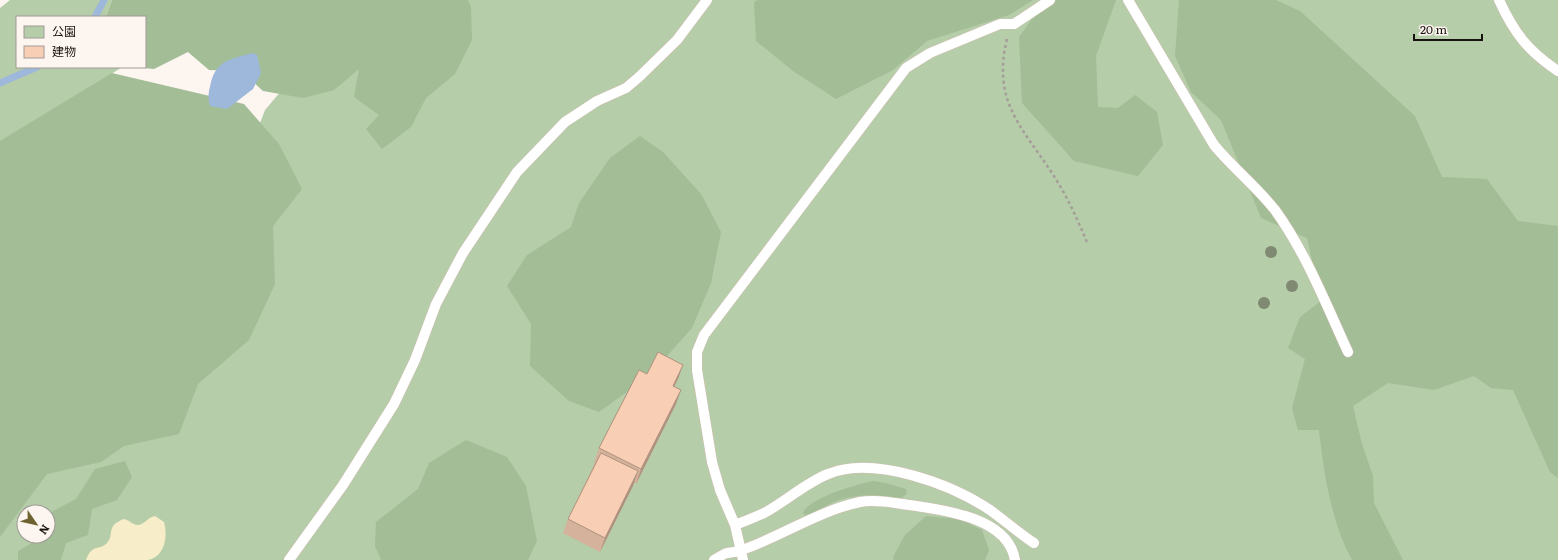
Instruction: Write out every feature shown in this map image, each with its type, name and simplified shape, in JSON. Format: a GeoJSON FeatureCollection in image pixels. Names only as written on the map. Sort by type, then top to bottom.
{"type":"FeatureCollection","features":[{"type":"Feature","properties":{"kind":"lane"},"geometry":{"type":"LineString","coordinates":[[289,560],[343,485],[394,404],[415,360],[436,304],[478,229],[517,172],[565,122],[597,101],[626,88],[639,78],[687,28],[707,0]]}},
{"type":"Feature","properties":{"kind":"lane"},"geometry":{"type":"LineString","coordinates":[[742,555],[735,525],[720,490],[712,462],[697,370],[697,352],[704,335],[906,68],[919,58],[1000,24],[1014,24],[1050,0]]}},
{"type":"Feature","properties":{"kind":"lane"},"geometry":{"type":"LineString","coordinates":[[1128,0],[1214,145],[1266,200],[1290,232],[1348,352]]}},
{"type":"Feature","properties":{"kind":"lane"},"geometry":{"type":"LineString","coordinates":[[1499,0],[1520,39],[1534,54],[1558,71]]}},
{"type":"Feature","properties":{"kind":"lane"},"geometry":{"type":"LineString","coordinates":[[735,525],[765,512],[828,474],[853,468],[868,468],[904,473],[964,496],[989,510],[1034,543]]}},
{"type":"Feature","properties":{"kind":"lane"},"geometry":{"type":"LineString","coordinates":[[714,560],[726,553],[742,555],[842,506],[862,501],[884,502],[958,513],[974,518],[992,528],[1005,539],[1014,551],[1016,560]]}},
{"type":"Feature","properties":{"kind":"path"},"geometry":{"type":"LineString","coordinates":[[1014,24],[1007,41],[1004,60],[1005,95],[1015,118],[1068,199],[1088,245]]}},
{"type":"Feature","properties":{"kind":"green space"},"geometry":{"type":"Polygon","coordinates":[[[10,0],[112,0],[106,16],[16,16],[16,68],[120,68],[0,147],[0,8],[10,0]]]}},
{"type":"Feature","properties":{"kind":"green space"},"geometry":{"type":"Polygon","coordinates":[[[112,0],[468,0],[471,7],[472,40],[455,74],[426,98],[411,127],[382,149],[366,129],[379,115],[354,97],[359,69],[334,90],[303,98],[263,91],[241,71],[209,70],[188,52],[154,69],[144,68],[146,68],[146,16],[106,16],[112,0]]]}},
{"type":"Feature","properties":{"kind":"green space"},"geometry":{"type":"Polygon","coordinates":[[[417,0],[1558,0],[1558,560],[0,560],[0,504],[247,157],[265,110],[298,71],[417,0]]]}},
{"type":"Feature","properties":{"kind":"green space"},"geometry":{"type":"Polygon","coordinates":[[[758,0],[1033,0],[1009,15],[927,41],[893,70],[836,99],[793,71],[756,41],[754,2],[758,0]]]}},
{"type":"Feature","properties":{"kind":"green space"},"geometry":{"type":"Polygon","coordinates":[[[1046,0],[1116,0],[1096,56],[1098,107],[1118,108],[1135,95],[1157,112],[1163,145],[1138,176],[1074,161],[1022,103],[1019,37],[1046,0]]]}},
{"type":"Feature","properties":{"kind":"green space"},"geometry":{"type":"Polygon","coordinates":[[[1179,0],[1276,0],[1300,11],[1415,116],[1442,177],[1487,179],[1518,221],[1558,226],[1558,478],[1550,472],[1513,390],[1491,388],[1474,376],[1434,390],[1388,383],[1353,406],[1362,444],[1373,476],[1374,503],[1403,560],[1352,560],[1334,513],[1326,480],[1319,430],[1298,430],[1292,408],[1305,359],[1288,348],[1300,317],[1321,301],[1307,238],[1261,218],[1221,120],[1191,92],[1175,56],[1179,0]]]}},
{"type":"Feature","properties":{"kind":"green space"},"geometry":{"type":"Polygon","coordinates":[[[112,73],[244,104],[279,144],[302,189],[273,226],[275,284],[249,340],[198,384],[179,434],[124,446],[101,462],[47,474],[25,504],[16,504],[16,516],[0,537],[0,141],[112,73]]]}},
{"type":"Feature","properties":{"kind":"green space"},"geometry":{"type":"Polygon","coordinates":[[[640,136],[663,152],[701,194],[721,232],[711,283],[692,328],[649,376],[599,412],[569,401],[530,366],[531,324],[507,286],[527,255],[571,227],[579,203],[610,158],[640,136]]]}},
{"type":"Feature","properties":{"kind":"green space"},"geometry":{"type":"Polygon","coordinates":[[[466,440],[507,457],[526,486],[537,541],[528,560],[381,560],[375,546],[376,522],[418,489],[429,463],[466,440]]]}},
{"type":"Feature","properties":{"kind":"green space"},"geometry":{"type":"Polygon","coordinates":[[[125,461],[132,477],[117,500],[92,509],[88,535],[66,543],[61,560],[18,560],[18,551],[30,544],[56,544],[56,509],[76,499],[95,469],[125,461]]]}},
{"type":"Feature","properties":{"kind":"green space"},"geometry":{"type":"Polygon","coordinates":[[[873,481],[906,489],[907,494],[901,498],[875,496],[850,497],[834,502],[809,514],[805,515],[803,513],[807,507],[823,497],[846,488],[873,481]]]}},
{"type":"Feature","properties":{"kind":"green space"},"geometry":{"type":"Polygon","coordinates":[[[926,516],[959,519],[982,530],[989,550],[985,560],[894,560],[893,557],[905,535],[926,516]]]}},
{"type":"Feature","properties":{"kind":"sand"},"geometry":{"type":"Polygon","coordinates":[[[155,516],[164,522],[166,533],[162,550],[154,558],[148,560],[86,560],[93,549],[102,547],[107,543],[114,524],[124,519],[139,525],[155,516]]]}},
{"type":"Feature","properties":{"kind":"water"},"geometry":{"type":"Polygon","coordinates":[[[252,53],[257,55],[261,73],[253,89],[227,109],[210,106],[209,89],[215,71],[224,62],[252,53]]]}},
{"type":"Feature","properties":{"kind":"building"},"geometry":{"type":"Polygon","coordinates":[[[658,352],[683,365],[673,386],[681,390],[641,469],[599,448],[639,370],[647,374],[658,352]]]}},
{"type":"Feature","properties":{"kind":"building"},"geometry":{"type":"Polygon","coordinates":[[[601,453],[638,471],[605,538],[568,519],[601,453]]]}},
{"type":"Feature","properties":{"kind":"waterway"},"geometry":{"type":"LineString","coordinates":[[96,16],[104,0]]}},
{"type":"Feature","properties":{"kind":"waterway"},"geometry":{"type":"LineString","coordinates":[[0,83],[35,68]]}}]}
